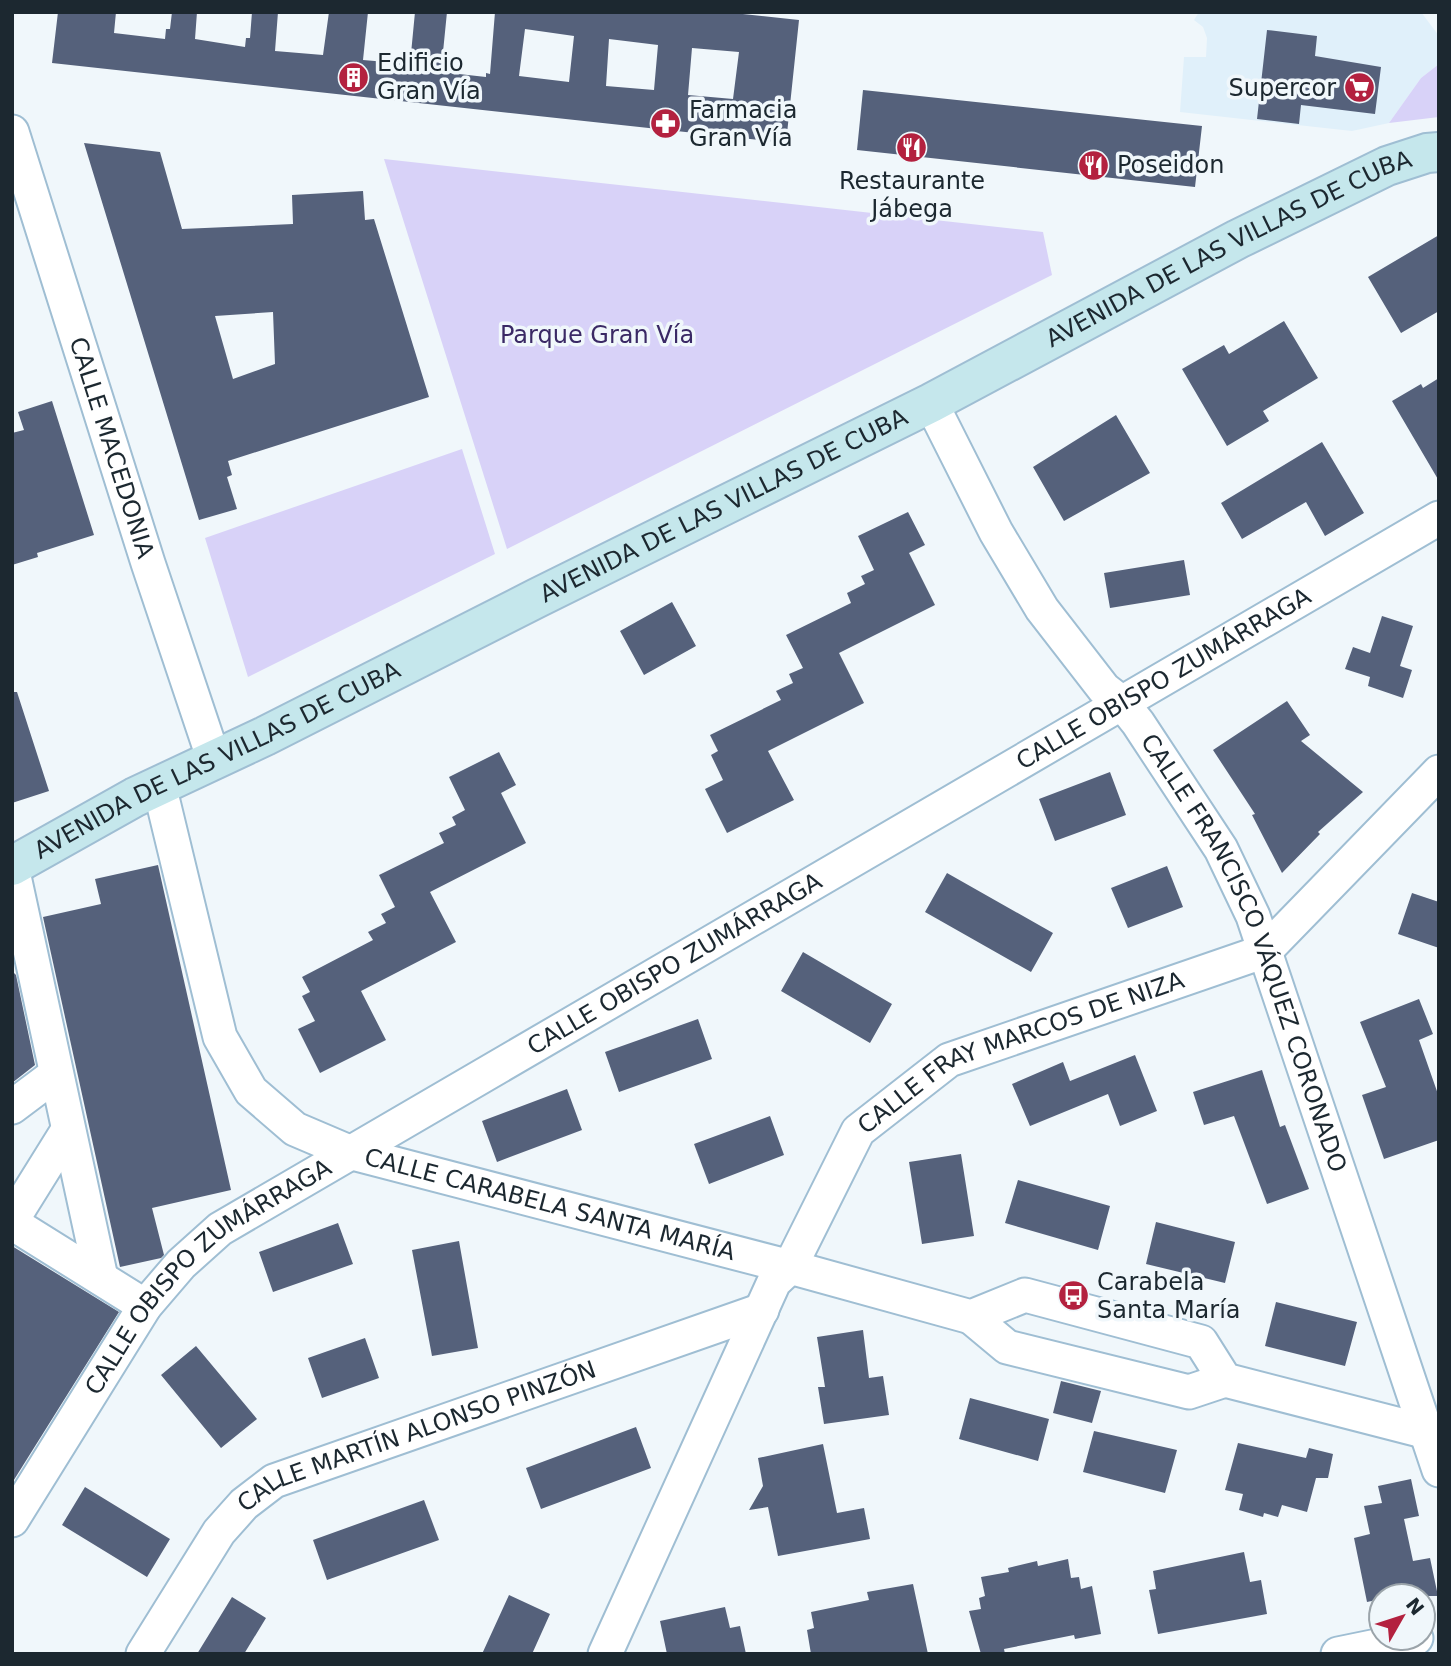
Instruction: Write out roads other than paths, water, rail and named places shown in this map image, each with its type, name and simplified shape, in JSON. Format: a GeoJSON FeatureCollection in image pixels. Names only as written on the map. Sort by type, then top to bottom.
{"type":"FeatureCollection","features":[{"type":"Feature","properties":{"kind":"street","name":"CALLE MACEDONIA"},"geometry":{"type":"LineString","coordinates":[[14,141],[148,563],[214,760]]}},
{"type":"Feature","properties":{"kind":"street","name":"AVENIDA DE LAS VILLAS DE CUBA"},"geometry":{"type":"LineString","coordinates":[[12,867],[135,797],[931,403],[1238,239],[1387,166],[1427,153],[1439,152]]}},
{"type":"Feature","properties":{"kind":"street","name":"CALLE FRANCISCO VÁQUEZ CORONADO"},"geometry":{"type":"LineString","coordinates":[[931,403],[996,532],[1042,610],[1104,689],[1122,703],[1138,723],[1221,849],[1253,916],[1432,1434],[1439,1470]]}},
{"type":"Feature","properties":{"kind":"street","name":"CALLE OBISPO ZUMÁRRAGA"},"geometry":{"type":"LineString","coordinates":[[12,1520],[145,1306],[181,1264],[220,1229],[1439,518]]}},
{"type":"Feature","properties":{"kind":"street","name":"CALLE CARABELA SANTA MARÍA"},"geometry":{"type":"LineString","coordinates":[[159,785],[220,1037],[251,1091],[295,1129],[349,1152],[971,1317],[1007,1347],[1189,1392],[1225,1380]]}},
{"type":"Feature","properties":{"kind":"street","name":"CALLE FRAY MARCOS DE NIZA"},"geometry":{"type":"LineString","coordinates":[[605,1654],[774,1282],[790,1267],[858,1132],[949,1060],[1265,951],[1433,786]]}},
{"type":"Feature","properties":{"kind":"street"},"geometry":{"type":"LineString","coordinates":[[12,867],[101,1278]]}},
{"type":"Feature","properties":{"kind":"street"},"geometry":{"type":"LineString","coordinates":[[12,1107],[56,1074]]}},
{"type":"Feature","properties":{"kind":"street"},"geometry":{"type":"LineString","coordinates":[[68,1130],[12,1221],[145,1306]]}},
{"type":"Feature","properties":{"kind":"street"},"geometry":{"type":"LineString","coordinates":[[971,1317],[1025,1295],[1201,1342],[1225,1380],[1432,1434]]}},
{"type":"Feature","properties":{"kind":"street","name":"CALLE MARTÍN ALONSO PINZÓN"},"geometry":{"type":"LineString","coordinates":[[143,1654],[219,1532],[244,1504],[274,1481],[762,1310]]}},
{"type":"Feature","properties":{"kind":"street"},"geometry":{"type":"LineString","coordinates":[[1338,1654],[1367,1648]]}},
{"type":"Feature","properties":{"kind":"place","name":"Edificio Gran Vía"},"geometry":{"type":"Point","coordinates":[354,77]}},
{"type":"Feature","properties":{"kind":"place","name":"Supercor"},"geometry":{"type":"Point","coordinates":[1359,88]}},
{"type":"Feature","properties":{"kind":"place","name":"Farmacia Gran Vía"},"geometry":{"type":"Point","coordinates":[666,124]}},
{"type":"Feature","properties":{"kind":"place","name":"Restaurante Jábega"},"geometry":{"type":"Point","coordinates":[912,147]}},
{"type":"Feature","properties":{"kind":"place","name":"Poseidon"},"geometry":{"type":"Point","coordinates":[1094,165]}},
{"type":"Feature","properties":{"kind":"place","name":"Carabela Santa María"},"geometry":{"type":"Point","coordinates":[1074,1296]}},
{"type":"Feature","properties":{"kind":"park label","name":"Parque Gran Vía"},"geometry":{"type":"Point","coordinates":[597,335]}}]}
